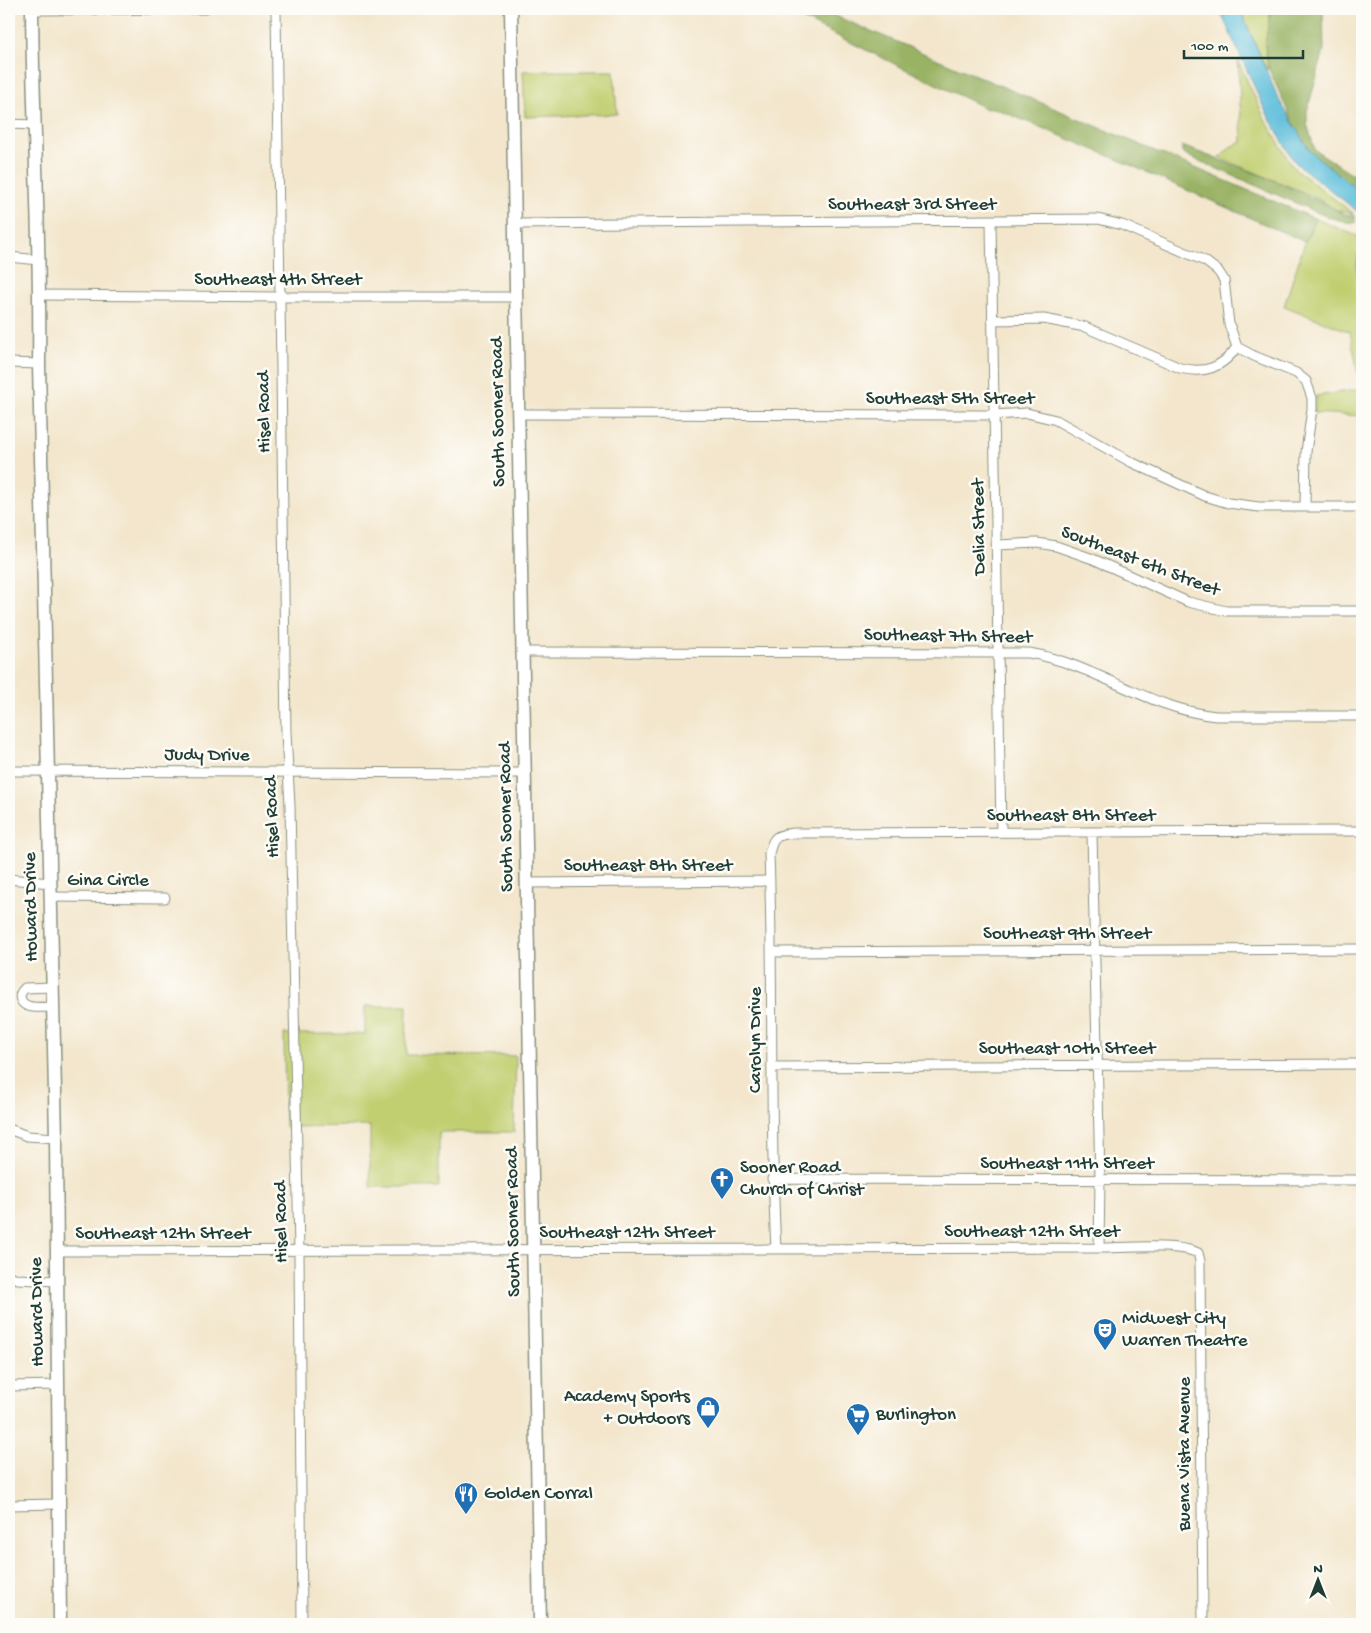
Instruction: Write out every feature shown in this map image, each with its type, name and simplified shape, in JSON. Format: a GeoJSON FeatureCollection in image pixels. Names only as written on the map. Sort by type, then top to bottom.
{"type":"FeatureCollection","features":[{"type":"Feature","properties":{"kind":"street"},"geometry":{"type":"LineString","coordinates":[[32,9],[205,9]]}},
{"type":"Feature","properties":{"kind":"street","name":"Howard Drive"},"geometry":{"type":"LineString","coordinates":[[32,9],[40,295],[39,364],[56,1138],[60,1624]]}},
{"type":"Feature","properties":{"kind":"street","name":"Hisel Road"},"geometry":{"type":"LineString","coordinates":[[276,9],[288,773],[299,1251],[302,1624]]}},
{"type":"Feature","properties":{"kind":"street","name":"South Sooner Road"},"geometry":{"type":"LineString","coordinates":[[511,9],[540,1624]]}},
{"type":"Feature","properties":{"kind":"street"},"geometry":{"type":"LineString","coordinates":[[9,124],[34,125]]}},
{"type":"Feature","properties":{"kind":"street","name":"Southeast 3rd Street"},"geometry":{"type":"LineString","coordinates":[[515,224],[1098,219],[1122,225],[1206,261],[1218,271],[1224,280],[1230,324],[1237,347]]}},
{"type":"Feature","properties":{"kind":"street","name":"Delia Street"},"geometry":{"type":"LineString","coordinates":[[991,221],[1001,832]]}},
{"type":"Feature","properties":{"kind":"street"},"geometry":{"type":"LineString","coordinates":[[9,257],[39,260]]}},
{"type":"Feature","properties":{"kind":"street","name":"Southeast 4th Street"},"geometry":{"type":"LineString","coordinates":[[40,295],[516,297]]}},
{"type":"Feature","properties":{"kind":"street"},"geometry":{"type":"LineString","coordinates":[[992,320],[1044,320],[1085,327],[1180,368],[1194,371],[1219,366],[1237,347],[1296,373],[1306,381],[1312,398],[1306,452],[1305,507]]}},
{"type":"Feature","properties":{"kind":"street"},"geometry":{"type":"LineString","coordinates":[[9,363],[39,364]]}},
{"type":"Feature","properties":{"kind":"street","name":"Southeast 5th Street"},"geometry":{"type":"LineString","coordinates":[[518,414],[993,415],[1027,413],[1056,420],[1131,462],[1206,496],[1247,506],[1362,506]]}},
{"type":"Feature","properties":{"kind":"street","name":"Southeast 6th Street"},"geometry":{"type":"LineString","coordinates":[[997,544],[1037,543],[1056,546],[1093,559],[1188,602],[1226,611],[1362,611]]}},
{"type":"Feature","properties":{"kind":"street","name":"Southeast 7th Street"},"geometry":{"type":"LineString","coordinates":[[523,652],[1029,653],[1064,661],[1178,710],[1197,714],[1216,716],[1362,716]]}},
{"type":"Feature","properties":{"kind":"street","name":"Judy Drive"},"geometry":{"type":"LineString","coordinates":[[9,771],[525,773]]}},
{"type":"Feature","properties":{"kind":"street","name":"Southeast 8th Street"},"geometry":{"type":"LineString","coordinates":[[779,835],[794,833],[1362,831]]}},
{"type":"Feature","properties":{"kind":"street"},"geometry":{"type":"LineString","coordinates":[[1092,833],[1100,1180],[1099,1248]]}},
{"type":"Feature","properties":{"kind":"street","name":"Carolyn Drive"},"geometry":{"type":"LineString","coordinates":[[776,1249],[772,1179],[772,952],[769,854],[772,841],[779,835]]}},
{"type":"Feature","properties":{"kind":"street"},"geometry":{"type":"LineString","coordinates":[[9,879],[50,882]]}},
{"type":"Feature","properties":{"kind":"street","name":"Southeast 8th Street"},"geometry":{"type":"LineString","coordinates":[[526,883],[770,881]]}},
{"type":"Feature","properties":{"kind":"street","name":"Gina Circle"},"geometry":{"type":"LineString","coordinates":[[51,897],[165,898]]}},
{"type":"Feature","properties":{"kind":"street","name":"Southeast 9th Street"},"geometry":{"type":"LineString","coordinates":[[772,952],[1362,949]]}},
{"type":"Feature","properties":{"kind":"street"},"geometry":{"type":"LineString","coordinates":[[52,987],[25,988],[21,992],[20,997],[27,1006],[53,1007]]}},
{"type":"Feature","properties":{"kind":"street","name":"Southeast 10th Street"},"geometry":{"type":"LineString","coordinates":[[772,1067],[1362,1064]]}},
{"type":"Feature","properties":{"kind":"street"},"geometry":{"type":"LineString","coordinates":[[9,1129],[27,1136],[56,1138]]}},
{"type":"Feature","properties":{"kind":"street","name":"Southeast 11th Street"},"geometry":{"type":"LineString","coordinates":[[772,1179],[1362,1180]]}},
{"type":"Feature","properties":{"kind":"street","name":"Southeast 12th Street"},"geometry":{"type":"LineString","coordinates":[[56,1251],[1177,1248],[1191,1250],[1198,1254]]}},
{"type":"Feature","properties":{"kind":"street","name":"Buena Vista Avenue"},"geometry":{"type":"LineString","coordinates":[[1198,1254],[1200,1261],[1203,1624]]}},
{"type":"Feature","properties":{"kind":"street"},"geometry":{"type":"LineString","coordinates":[[9,1276],[18,1279],[57,1281]]}},
{"type":"Feature","properties":{"kind":"street"},"geometry":{"type":"LineString","coordinates":[[9,1386],[58,1385]]}},
{"type":"Feature","properties":{"kind":"street"},"geometry":{"type":"LineString","coordinates":[[9,1505],[58,1504]]}},
{"type":"Feature","properties":{"kind":"green space"},"geometry":{"type":"Polygon","coordinates":[[[782,9],[819,9],[1316,219],[1305,242],[1114,158],[994,108],[987,109],[782,9]]]}},
{"type":"Feature","properties":{"kind":"green space"},"geometry":{"type":"Polygon","coordinates":[[[1240,9],[1271,9],[1265,45],[1267,70],[1240,9]]]}},
{"type":"Feature","properties":{"kind":"green space"},"geometry":{"type":"Polygon","coordinates":[[[1271,9],[1323,9],[1324,51],[1307,111],[1307,124],[1315,150],[1359,178],[1353,186],[1310,151],[1296,129],[1268,67],[1265,45],[1271,9]]]}},
{"type":"Feature","properties":{"kind":"green space"},"geometry":{"type":"Polygon","coordinates":[[[1238,61],[1265,119],[1293,167],[1354,214],[1337,210],[1315,197],[1220,158],[1230,147],[1242,142],[1238,61]]]}},
{"type":"Feature","properties":{"kind":"green space"},"geometry":{"type":"Polygon","coordinates":[[[523,71],[614,71],[617,114],[525,117],[523,71]]]}},
{"type":"Feature","properties":{"kind":"green space"},"geometry":{"type":"Polygon","coordinates":[[[1182,146],[1268,178],[1344,214],[1355,216],[1355,223],[1328,217],[1190,157],[1182,152],[1182,146]]]}},
{"type":"Feature","properties":{"kind":"green space"},"geometry":{"type":"Polygon","coordinates":[[[1316,219],[1362,238],[1362,416],[1314,413],[1316,396],[1361,389],[1350,332],[1284,306],[1305,242],[1316,219]]]}},
{"type":"Feature","properties":{"kind":"green space"},"geometry":{"type":"Polygon","coordinates":[[[365,1006],[407,1006],[406,1055],[516,1056],[514,1132],[439,1132],[439,1187],[370,1187],[370,1126],[285,1127],[284,1034],[365,1034],[365,1006]]]}},
{"type":"Feature","properties":{"kind":"water"},"geometry":{"type":"Polygon","coordinates":[[[1219,9],[1240,9],[1279,100],[1310,151],[1362,193],[1362,215],[1292,158],[1264,108],[1219,9]]]}},
{"type":"Feature","properties":{"kind":"water"},"geometry":{"type":"Polygon","coordinates":[[[1362,240],[1362,295],[1357,268],[1362,240]]]}},
{"type":"Feature","properties":{"kind":"place","name":"Sooner Road Church of Christ"},"geometry":{"type":"Point","coordinates":[722,1200]}},
{"type":"Feature","properties":{"kind":"place","name":"Midwest City Warren Theatre"},"geometry":{"type":"Point","coordinates":[1105,1351]}},
{"type":"Feature","properties":{"kind":"place","name":"Academy Sports + Outdoors"},"geometry":{"type":"Point","coordinates":[708,1429]}},
{"type":"Feature","properties":{"kind":"place","name":"Burlington"},"geometry":{"type":"Point","coordinates":[858,1436]}},
{"type":"Feature","properties":{"kind":"place","name":"Golden Corral"},"geometry":{"type":"Point","coordinates":[466,1515]}}]}
